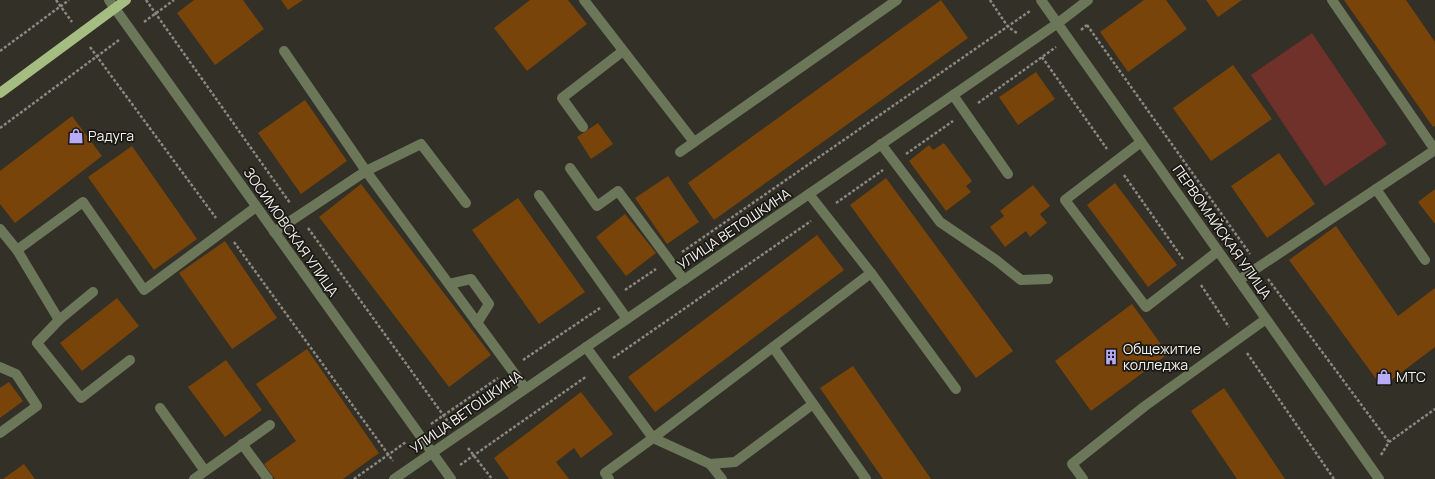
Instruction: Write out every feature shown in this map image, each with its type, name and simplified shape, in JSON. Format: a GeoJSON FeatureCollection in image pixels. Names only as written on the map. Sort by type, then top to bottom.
{"type":"FeatureCollection","features":[{"type":"Feature","properties":{"kind":"main road"},"geometry":{"type":"LineString","coordinates":[[0,93],[112,4],[126,0]]}},
{"type":"Feature","properties":{"kind":"street"},"geometry":{"type":"LineString","coordinates":[[584,0],[694,142]]}},
{"type":"Feature","properties":{"kind":"street"},"geometry":{"type":"LineString","coordinates":[[680,152],[897,0]]}},
{"type":"Feature","properties":{"kind":"street","name":"УЛИЦА ВЕТОШКИНА"},"geometry":{"type":"LineString","coordinates":[[394,479],[1058,23],[1088,0]]}},
{"type":"Feature","properties":{"kind":"street"},"geometry":{"type":"LineString","coordinates":[[1239,280],[1434,152],[1332,0]]}},
{"type":"Feature","properties":{"kind":"street","name":"ПЕРВОМАЙСКАЯ УЛИЦА"},"geometry":{"type":"LineString","coordinates":[[1042,1],[1379,479]]}},
{"type":"Feature","properties":{"kind":"street","name":"ЗОСИМОВСКАЯ УЛИЦА"},"geometry":{"type":"LineString","coordinates":[[112,4],[449,477]]}},
{"type":"Feature","properties":{"kind":"street"},"geometry":{"type":"LineString","coordinates":[[583,127],[562,98],[623,50]]}},
{"type":"Feature","properties":{"kind":"street"},"geometry":{"type":"LineString","coordinates":[[284,51],[366,171],[525,388]]}},
{"type":"Feature","properties":{"kind":"street"},"geometry":{"type":"LineString","coordinates":[[952,96],[1008,174]]}},
{"type":"Feature","properties":{"kind":"street"},"geometry":{"type":"LineString","coordinates":[[1141,142],[1065,200],[1146,306],[1218,251]]}},
{"type":"Feature","properties":{"kind":"street"},"geometry":{"type":"LineString","coordinates":[[274,232],[366,171],[421,144],[466,203]]}},
{"type":"Feature","properties":{"kind":"street"},"geometry":{"type":"LineString","coordinates":[[881,144],[940,222],[996,260],[1021,280],[1048,279]]}},
{"type":"Feature","properties":{"kind":"street"},"geometry":{"type":"LineString","coordinates":[[570,168],[597,206],[618,191],[684,280]]}},
{"type":"Feature","properties":{"kind":"street"},"geometry":{"type":"LineString","coordinates":[[1376,190],[1425,260]]}},
{"type":"Feature","properties":{"kind":"street"},"geometry":{"type":"LineString","coordinates":[[809,194],[871,273],[956,389]]}},
{"type":"Feature","properties":{"kind":"street"},"geometry":{"type":"LineString","coordinates":[[539,195],[627,318]]}},
{"type":"Feature","properties":{"kind":"street"},"geometry":{"type":"LineString","coordinates":[[17,250],[82,202],[144,290],[256,207]]}},
{"type":"Feature","properties":{"kind":"street"},"geometry":{"type":"LineString","coordinates":[[0,228],[17,250],[59,320]]}},
{"type":"Feature","properties":{"kind":"street"},"geometry":{"type":"LineString","coordinates":[[609,479],[604,473],[653,438],[871,273]]}},
{"type":"Feature","properties":{"kind":"street"},"geometry":{"type":"LineString","coordinates":[[449,284],[471,279],[489,304],[477,323]]}},
{"type":"Feature","properties":{"kind":"street"},"geometry":{"type":"LineString","coordinates":[[93,292],[59,320],[37,343],[80,398],[130,360]]}},
{"type":"Feature","properties":{"kind":"street"},"geometry":{"type":"LineString","coordinates":[[1083,479],[1072,464],[1145,406],[1266,318]]}},
{"type":"Feature","properties":{"kind":"street"},"geometry":{"type":"LineString","coordinates":[[586,346],[653,438],[710,464],[722,479]]}},
{"type":"Feature","properties":{"kind":"street"},"geometry":{"type":"LineString","coordinates":[[773,347],[866,479]]}},
{"type":"Feature","properties":{"kind":"street"},"geometry":{"type":"LineString","coordinates":[[0,367],[16,374],[37,406],[0,433]]}},
{"type":"Feature","properties":{"kind":"street"},"geometry":{"type":"LineString","coordinates":[[710,464],[735,462],[813,404]]}},
{"type":"Feature","properties":{"kind":"street"},"geometry":{"type":"LineString","coordinates":[[160,408],[205,471]]}},
{"type":"Feature","properties":{"kind":"street"},"geometry":{"type":"LineString","coordinates":[[194,479],[270,424]]}},
{"type":"Feature","properties":{"kind":"street"},"geometry":{"type":"LineString","coordinates":[[242,444],[268,479]]}},
{"type":"Feature","properties":{"kind":"path"},"geometry":{"type":"LineString","coordinates":[[0,50],[69,0]]}},
{"type":"Feature","properties":{"kind":"path"},"geometry":{"type":"LineString","coordinates":[[146,0],[443,416],[492,479]]}},
{"type":"Feature","properties":{"kind":"path"},"geometry":{"type":"LineString","coordinates":[[0,128],[174,0]]}},
{"type":"Feature","properties":{"kind":"path"},"geometry":{"type":"LineString","coordinates":[[990,0],[1008,27],[1031,41],[1334,479]]}},
{"type":"Feature","properties":{"kind":"path"},"geometry":{"type":"LineString","coordinates":[[354,479],[511,369],[1008,27],[1042,1]]}},
{"type":"Feature","properties":{"kind":"path"},"geometry":{"type":"LineString","coordinates":[[1076,9],[1259,267],[1389,442],[1435,409]]}},
{"type":"Feature","properties":{"kind":"path"},"geometry":{"type":"LineString","coordinates":[[449,477],[474,455],[824,212],[1087,26]]}},
{"type":"Feature","properties":{"kind":"shaded area"},"geometry":{"type":"Polygon","coordinates":[[[1312,33],[1387,144],[1325,186],[1251,75],[1312,33]]]}},
{"type":"Feature","properties":{"kind":"building"},"geometry":{"type":"Polygon","coordinates":[[[194,0],[243,0],[264,29],[215,65],[177,13],[194,0]]]}},
{"type":"Feature","properties":{"kind":"building"},"geometry":{"type":"Polygon","coordinates":[[[281,0],[303,0],[288,10],[281,0]]]}},
{"type":"Feature","properties":{"kind":"building"},"geometry":{"type":"Polygon","coordinates":[[[530,0],[568,0],[587,24],[527,71],[494,28],[530,0]]]}},
{"type":"Feature","properties":{"kind":"building"},"geometry":{"type":"Polygon","coordinates":[[[941,0],[968,38],[714,220],[688,183],[941,0]]]}},
{"type":"Feature","properties":{"kind":"building"},"geometry":{"type":"Polygon","coordinates":[[[1144,0],[1166,0],[1187,29],[1128,72],[1100,32],[1144,0]]]}},
{"type":"Feature","properties":{"kind":"building"},"geometry":{"type":"Polygon","coordinates":[[[1206,0],[1242,0],[1218,17],[1206,0]]]}},
{"type":"Feature","properties":{"kind":"building"},"geometry":{"type":"Polygon","coordinates":[[[1344,0],[1406,0],[1435,42],[1435,126],[1433,127],[1344,0]]]}},
{"type":"Feature","properties":{"kind":"building"},"geometry":{"type":"Polygon","coordinates":[[[1233,65],[1272,119],[1211,161],[1173,108],[1233,65]]]}},
{"type":"Feature","properties":{"kind":"building"},"geometry":{"type":"Polygon","coordinates":[[[1036,72],[1055,99],[1018,125],[999,97],[1036,72]]]}},
{"type":"Feature","properties":{"kind":"building"},"geometry":{"type":"Polygon","coordinates":[[[305,100],[347,161],[301,194],[258,133],[305,100]]]}},
{"type":"Feature","properties":{"kind":"building"},"geometry":{"type":"Polygon","coordinates":[[[72,116],[102,156],[15,223],[0,204],[0,171],[72,116]]]}},
{"type":"Feature","properties":{"kind":"building"},"geometry":{"type":"Polygon","coordinates":[[[598,123],[613,144],[591,159],[577,137],[598,123]]]}},
{"type":"Feature","properties":{"kind":"building"},"geometry":{"type":"Polygon","coordinates":[[[944,143],[972,181],[966,186],[971,192],[946,211],[909,161],[929,145],[933,150],[944,143]]]}},
{"type":"Feature","properties":{"kind":"building"},"geometry":{"type":"Polygon","coordinates":[[[132,146],[197,239],[154,270],[88,177],[132,146]]]}},
{"type":"Feature","properties":{"kind":"building"},"geometry":{"type":"Polygon","coordinates":[[[1279,153],[1315,204],[1267,238],[1231,186],[1279,153]]]}},
{"type":"Feature","properties":{"kind":"building"},"geometry":{"type":"Polygon","coordinates":[[[668,176],[699,222],[667,244],[635,198],[668,176]]]}},
{"type":"Feature","properties":{"kind":"building"},"geometry":{"type":"Polygon","coordinates":[[[886,178],[1013,351],[976,378],[850,205],[886,178]]]}},
{"type":"Feature","properties":{"kind":"building"},"geometry":{"type":"Polygon","coordinates":[[[1115,183],[1177,265],[1148,287],[1087,205],[1115,183]]]}},
{"type":"Feature","properties":{"kind":"building"},"geometry":{"type":"Polygon","coordinates":[[[361,184],[491,355],[449,387],[319,217],[361,184]]]}},
{"type":"Feature","properties":{"kind":"building"},"geometry":{"type":"Polygon","coordinates":[[[1033,185],[1050,206],[1040,214],[1047,223],[1030,237],[1026,231],[1005,247],[990,227],[1004,216],[1000,211],[1033,185]]]}},
{"type":"Feature","properties":{"kind":"building"},"geometry":{"type":"Polygon","coordinates":[[[1435,189],[1435,224],[1418,202],[1435,189]]]}},
{"type":"Feature","properties":{"kind":"building"},"geometry":{"type":"Polygon","coordinates":[[[518,198],[585,292],[539,324],[472,230],[518,198]]]}},
{"type":"Feature","properties":{"kind":"building"},"geometry":{"type":"Polygon","coordinates":[[[625,214],[656,253],[626,276],[596,237],[625,214]]]}},
{"type":"Feature","properties":{"kind":"building"},"geometry":{"type":"Polygon","coordinates":[[[1336,226],[1398,316],[1435,288],[1435,347],[1382,387],[1289,260],[1336,226]]]}},
{"type":"Feature","properties":{"kind":"building"},"geometry":{"type":"Polygon","coordinates":[[[817,235],[844,270],[655,412],[628,377],[817,235]]]}},
{"type":"Feature","properties":{"kind":"building"},"geometry":{"type":"Polygon","coordinates":[[[225,241],[277,318],[232,349],[179,273],[225,241]]]}},
{"type":"Feature","properties":{"kind":"building"},"geometry":{"type":"Polygon","coordinates":[[[117,298],[139,326],[82,371],[60,343],[117,298]]]}},
{"type":"Feature","properties":{"kind":"building","name":"Общежитие колледжа"},"geometry":{"type":"Polygon","coordinates":[[[1132,304],[1168,354],[1091,411],[1055,361],[1132,304]]]}},
{"type":"Feature","properties":{"kind":"building"},"geometry":{"type":"Polygon","coordinates":[[[307,349],[379,453],[343,479],[275,479],[264,464],[296,441],[256,384],[307,349]]]}},
{"type":"Feature","properties":{"kind":"building"},"geometry":{"type":"Polygon","coordinates":[[[226,360],[262,410],[225,437],[188,387],[226,360]]]}},
{"type":"Feature","properties":{"kind":"building"},"geometry":{"type":"Polygon","coordinates":[[[853,366],[931,479],[883,479],[820,388],[853,366]]]}},
{"type":"Feature","properties":{"kind":"building"},"geometry":{"type":"Polygon","coordinates":[[[9,382],[23,401],[0,418],[0,388],[9,382]]]}},
{"type":"Feature","properties":{"kind":"building"},"geometry":{"type":"Polygon","coordinates":[[[1224,388],[1285,479],[1237,479],[1191,411],[1224,388]]]}},
{"type":"Feature","properties":{"kind":"building"},"geometry":{"type":"Polygon","coordinates":[[[581,392],[613,434],[581,458],[574,448],[556,462],[569,479],[509,479],[494,458],[581,392]]]}},
{"type":"Feature","properties":{"kind":"building"},"geometry":{"type":"Polygon","coordinates":[[[24,464],[35,479],[3,479],[24,464]]]}},
{"type":"Feature","properties":{"kind":"place","name":"Радуга"},"geometry":{"type":"Point","coordinates":[76,136]}},
{"type":"Feature","properties":{"kind":"place","name":"Общежитие колледжа"},"geometry":{"type":"Point","coordinates":[1111,357]}},
{"type":"Feature","properties":{"kind":"place","name":"МТС"},"geometry":{"type":"Point","coordinates":[1384,377]}}]}
